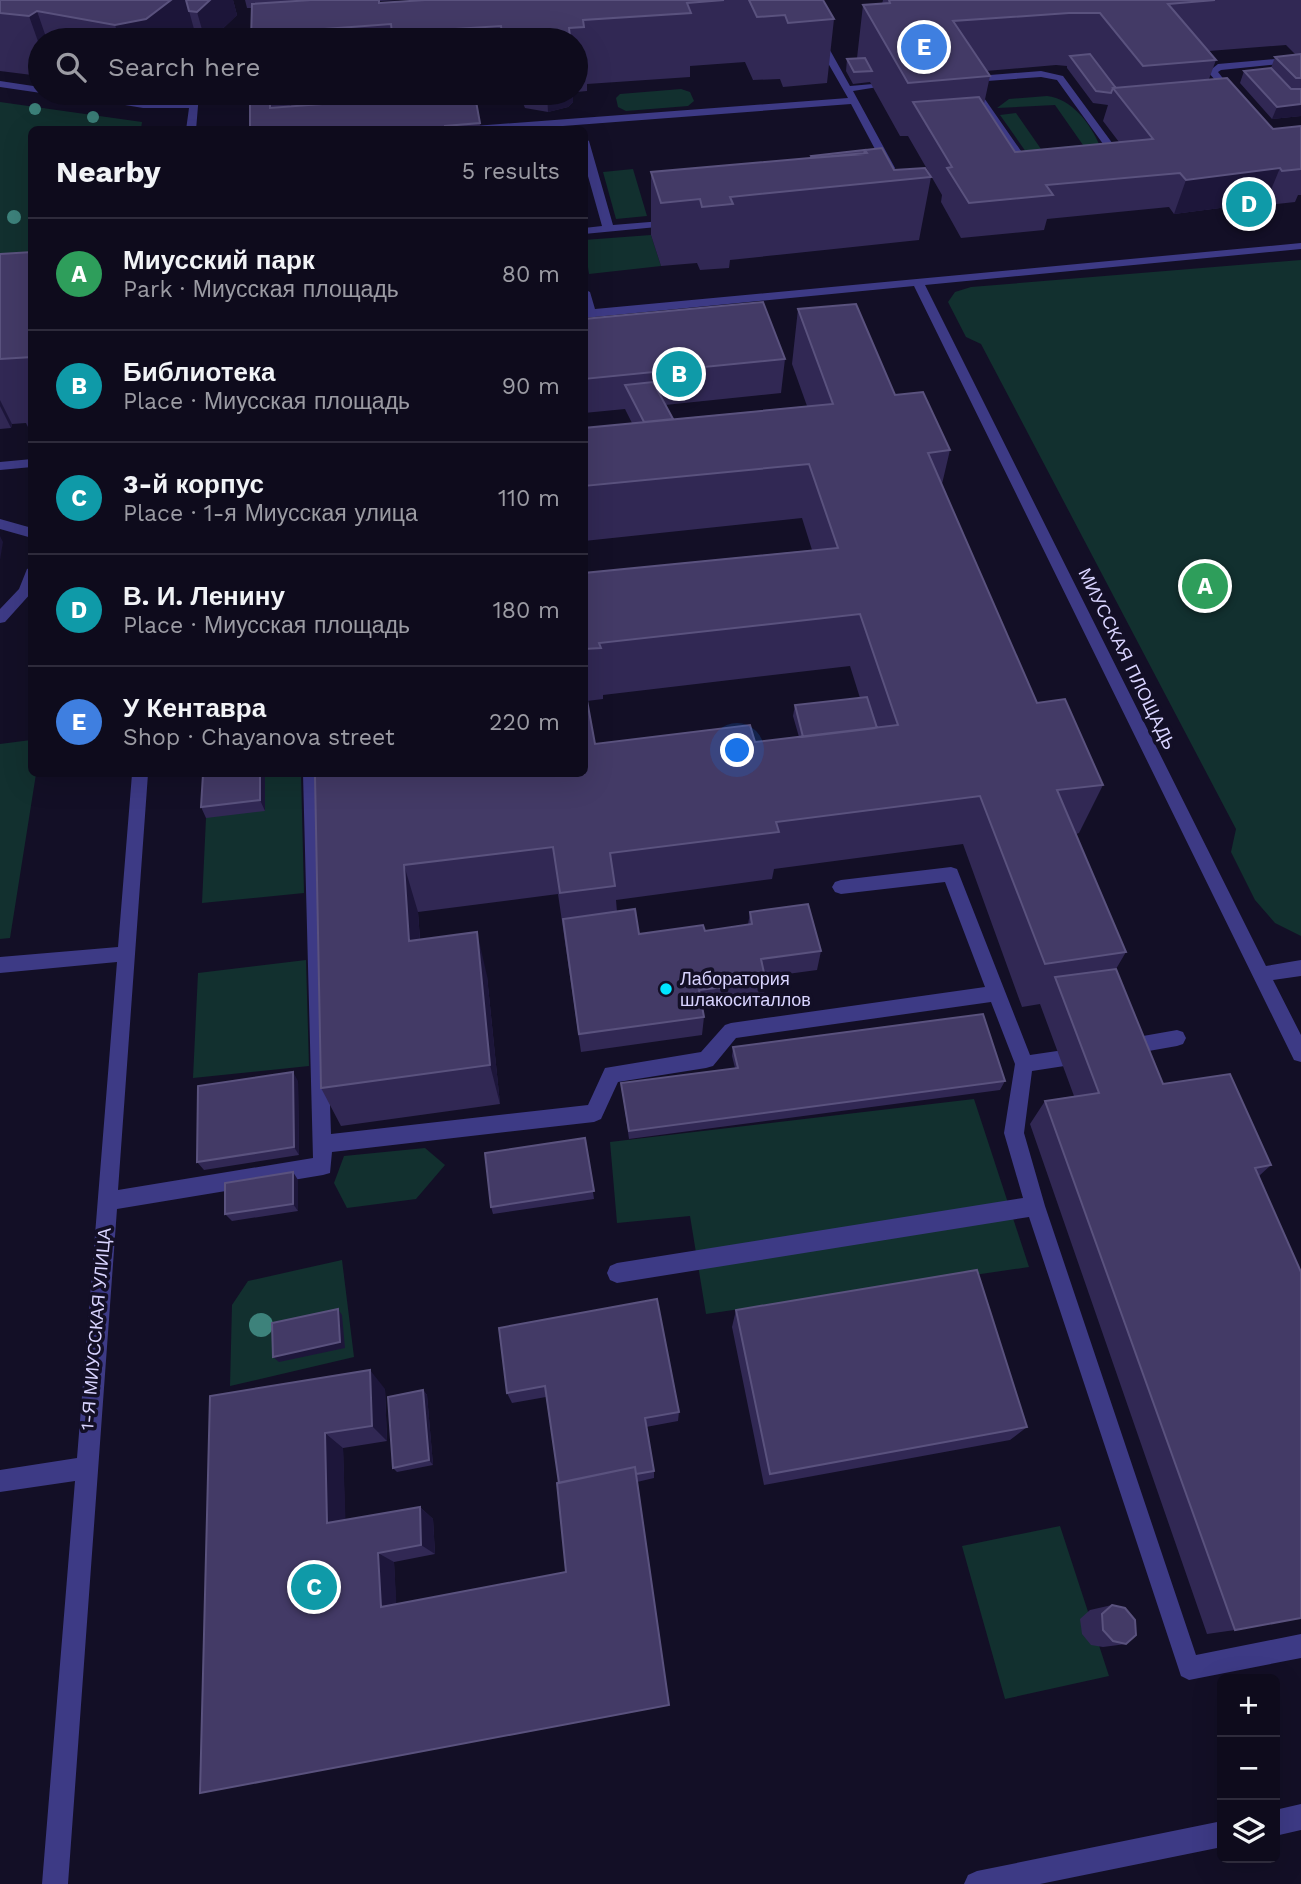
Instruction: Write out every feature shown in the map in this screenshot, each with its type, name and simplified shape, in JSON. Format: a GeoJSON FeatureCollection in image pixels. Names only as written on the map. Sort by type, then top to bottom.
{"type":"FeatureCollection","features":[{"type":"Feature","properties":{"kind":"street"},"geometry":{"type":"LineString","coordinates":[[797,0],[897,180]]}},
{"type":"Feature","properties":{"kind":"street"},"geometry":{"type":"LineString","coordinates":[[1227,104],[1238,103],[1214,76],[1214,69],[1300,60]]}},
{"type":"Feature","properties":{"kind":"street"},"geometry":{"type":"LineString","coordinates":[[947,81],[1055,75],[1064,80],[1095,115],[1116,155],[1116,162],[1105,166]]}},
{"type":"Feature","properties":{"kind":"street"},"geometry":{"type":"LineString","coordinates":[[968,79],[1024,163],[1040,170]]}},
{"type":"Feature","properties":{"kind":"street"},"geometry":{"type":"LineString","coordinates":[[0,84],[28,88]]}},
{"type":"Feature","properties":{"kind":"street"},"geometry":{"type":"LineString","coordinates":[[847,89],[873,87]]}},
{"type":"Feature","properties":{"kind":"street"},"geometry":{"type":"LineString","coordinates":[[553,126],[854,101]]}},
{"type":"Feature","properties":{"kind":"street"},"geometry":{"type":"LineString","coordinates":[[137,105],[168,105]]}},
{"type":"Feature","properties":{"kind":"street"},"geometry":{"type":"LineString","coordinates":[[191,126],[193,105]]}},
{"type":"Feature","properties":{"kind":"street"},"geometry":{"type":"LineString","coordinates":[[588,156],[608,229]]}},
{"type":"Feature","properties":{"kind":"street"},"geometry":{"type":"LineString","coordinates":[[588,231],[690,222]]}},
{"type":"Feature","properties":{"kind":"street"},"geometry":{"type":"LineString","coordinates":[[588,313],[1301,246]]}},
{"type":"Feature","properties":{"kind":"street","name":"МИУССКАЯ ПЛОЩАДЬ"},"geometry":{"type":"LineString","coordinates":[[918,282],[1301,1054]]}},
{"type":"Feature","properties":{"kind":"street"},"geometry":{"type":"LineString","coordinates":[[0,466],[28,463]]}},
{"type":"Feature","properties":{"kind":"street"},"geometry":{"type":"LineString","coordinates":[[0,524],[28,532]]}},
{"type":"Feature","properties":{"kind":"street"},"geometry":{"type":"LineString","coordinates":[[0,618],[25,592],[28,583]]}},
{"type":"Feature","properties":{"kind":"street","name":"1-Я МИУССКАЯ УЛИЦА"},"geometry":{"type":"LineString","coordinates":[[55,1884],[139,777]]}},
{"type":"Feature","properties":{"kind":"street"},"geometry":{"type":"LineString","coordinates":[[106,1201],[323,1166],[312,777]]}},
{"type":"Feature","properties":{"kind":"street"},"geometry":{"type":"LineString","coordinates":[[841,887],[951,874],[1024,1064],[1014,1133],[1035,1206],[1189,1668],[1301,1646]]}},
{"type":"Feature","properties":{"kind":"street"},"geometry":{"type":"LineString","coordinates":[[0,965],[126,954]]}},
{"type":"Feature","properties":{"kind":"street"},"geometry":{"type":"LineString","coordinates":[[1262,974],[1301,968]]}},
{"type":"Feature","properties":{"kind":"street"},"geometry":{"type":"LineString","coordinates":[[322,1144],[594,1113],[612,1074],[706,1060],[731,1031],[996,993]]}},
{"type":"Feature","properties":{"kind":"street"},"geometry":{"type":"LineString","coordinates":[[1024,1064],[1177,1038]]}},
{"type":"Feature","properties":{"kind":"street"},"geometry":{"type":"LineString","coordinates":[[617,1273],[1035,1206]]}},
{"type":"Feature","properties":{"kind":"street"},"geometry":{"type":"LineString","coordinates":[[0,1481],[85,1468]]}},
{"type":"Feature","properties":{"kind":"street"},"geometry":{"type":"LineString","coordinates":[[1280,1822],[1301,1817]]}},
{"type":"Feature","properties":{"kind":"street"},"geometry":{"type":"LineString","coordinates":[[976,1884],[1217,1834]]}},
{"type":"Feature","properties":{"kind":"green space"},"geometry":{"type":"Polygon","coordinates":[[[681,89],[690,92],[694,101],[688,106],[626,111],[618,107],[616,98],[620,94],[681,89]]]}},
{"type":"Feature","properties":{"kind":"green space"},"geometry":{"type":"Polygon","coordinates":[[[1047,96],[1072,107],[1091,129],[1100,146],[1026,152],[1000,115],[1016,113],[1041,149],[1083,145],[1055,105],[997,108],[1009,99],[1047,96]]]}},
{"type":"Feature","properties":{"kind":"green space"},"geometry":{"type":"Polygon","coordinates":[[[0,102],[142,122],[141,126],[28,126],[28,271],[0,274],[0,102]]]}},
{"type":"Feature","properties":{"kind":"green space"},"geometry":{"type":"Polygon","coordinates":[[[633,169],[647,216],[616,219],[603,172],[633,169]]]}},
{"type":"Feature","properties":{"kind":"green space"},"geometry":{"type":"Polygon","coordinates":[[[651,235],[661,266],[589,274],[588,240],[651,235]]]}},
{"type":"Feature","properties":{"kind":"green space"},"geometry":{"type":"Polygon","coordinates":[[[1301,260],[1301,936],[1275,923],[1255,900],[1231,852],[1236,829],[981,344],[966,337],[948,302],[955,292],[971,287],[1301,260]]]}},
{"type":"Feature","properties":{"kind":"green space"},"geometry":{"type":"Polygon","coordinates":[[[28,740],[28,777],[36,777],[10,938],[0,939],[0,744],[28,740]]]}},
{"type":"Feature","properties":{"kind":"green space"},"geometry":{"type":"Polygon","coordinates":[[[261,777],[301,777],[304,893],[202,903],[206,818],[261,777]]]}},
{"type":"Feature","properties":{"kind":"green space"},"geometry":{"type":"Polygon","coordinates":[[[306,960],[309,1066],[193,1078],[198,973],[306,960]]]}},
{"type":"Feature","properties":{"kind":"green space"},"geometry":{"type":"Polygon","coordinates":[[[974,1099],[1029,1267],[706,1314],[690,1216],[617,1223],[610,1142],[974,1099]]]}},
{"type":"Feature","properties":{"kind":"green space"},"geometry":{"type":"Polygon","coordinates":[[[425,1148],[445,1165],[416,1199],[347,1208],[334,1183],[344,1156],[425,1148]]]}},
{"type":"Feature","properties":{"kind":"green space"},"geometry":{"type":"Polygon","coordinates":[[[342,1260],[354,1357],[230,1386],[232,1305],[248,1281],[342,1260]]]}},
{"type":"Feature","properties":{"kind":"green space"},"geometry":{"type":"Polygon","coordinates":[[[1060,1526],[1109,1676],[1005,1699],[962,1546],[1060,1526]]]}},
{"type":"Feature","properties":{"kind":"building"},"geometry":{"type":"Polygon","coordinates":[[[0,0],[171,0],[146,19],[115,25],[37,11],[29,16],[0,13],[0,0]]]}},
{"type":"Feature","properties":{"kind":"building"},"geometry":{"type":"Polygon","coordinates":[[[186,0],[210,0],[197,12],[189,11],[186,0]]]}},
{"type":"Feature","properties":{"kind":"building"},"geometry":{"type":"Polygon","coordinates":[[[311,0],[379,0],[379,3],[425,0],[724,0],[687,3],[691,13],[583,20],[584,27],[569,28],[391,28],[391,24],[338,28],[251,28],[252,4],[311,0]]]}},
{"type":"Feature","properties":{"kind":"building"},"geometry":{"type":"Polygon","coordinates":[[[749,0],[823,0],[834,19],[788,23],[785,15],[757,17],[749,0]]]}},
{"type":"Feature","properties":{"kind":"building"},"geometry":{"type":"Polygon","coordinates":[[[889,0],[1215,0],[1168,4],[1216,60],[1143,66],[1100,13],[953,21],[990,76],[908,83],[863,5],[890,3],[889,0]]]}},
{"type":"Feature","properties":{"kind":"building"},"geometry":{"type":"Polygon","coordinates":[[[1090,54],[1115,87],[1111,93],[1096,91],[1070,56],[1090,54]]]}},
{"type":"Feature","properties":{"kind":"building"},"geometry":{"type":"Polygon","coordinates":[[[1301,54],[1301,78],[1296,78],[1275,57],[1301,54]]]}},
{"type":"Feature","properties":{"kind":"building"},"geometry":{"type":"Polygon","coordinates":[[[865,58],[872,71],[854,72],[847,59],[865,58]]]}},
{"type":"Feature","properties":{"kind":"building"},"geometry":{"type":"Polygon","coordinates":[[[1271,68],[1291,89],[1301,89],[1301,104],[1277,107],[1244,71],[1271,68]]]}},
{"type":"Feature","properties":{"kind":"building"},"geometry":{"type":"Polygon","coordinates":[[[1227,78],[1273,129],[1301,126],[1301,169],[1282,171],[1280,168],[1186,180],[1180,173],[1046,185],[1053,195],[969,203],[947,168],[952,167],[913,102],[979,97],[1015,152],[1153,139],[1113,88],[1227,78]]]}},
{"type":"Feature","properties":{"kind":"building"},"geometry":{"type":"Polygon","coordinates":[[[250,105],[270,105],[270,108],[310,105],[477,105],[480,123],[445,126],[250,126],[250,105]]]}},
{"type":"Feature","properties":{"kind":"building"},"geometry":{"type":"Polygon","coordinates":[[[882,148],[894,170],[925,168],[931,177],[730,197],[733,204],[702,207],[700,199],[661,203],[651,172],[867,153],[865,150],[882,148]]]}},
{"type":"Feature","properties":{"kind":"building"},"geometry":{"type":"Polygon","coordinates":[[[865,150],[864,154],[811,156],[865,150]]]}},
{"type":"Feature","properties":{"kind":"building"},"geometry":{"type":"Polygon","coordinates":[[[28,252],[28,357],[0,359],[0,254],[28,252]]]}},
{"type":"Feature","properties":{"kind":"building"},"geometry":{"type":"Polygon","coordinates":[[[763,302],[785,359],[588,379],[588,319],[763,302]]]}},
{"type":"Feature","properties":{"kind":"building"},"geometry":{"type":"Polygon","coordinates":[[[856,304],[895,395],[923,392],[950,450],[928,453],[1037,703],[1065,699],[1103,785],[1057,790],[1126,952],[1045,964],[980,796],[776,822],[779,832],[610,853],[615,886],[560,893],[553,847],[404,865],[409,941],[477,932],[490,1065],[321,1088],[315,777],[588,777],[588,706],[595,744],[750,725],[755,742],[898,725],[860,614],[599,643],[601,648],[588,649],[588,573],[838,548],[809,464],[588,486],[588,428],[833,404],[798,309],[856,304]]]}},
{"type":"Feature","properties":{"kind":"building"},"geometry":{"type":"Polygon","coordinates":[[[653,382],[673,419],[644,422],[625,385],[653,382]]]}},
{"type":"Feature","properties":{"kind":"building"},"geometry":{"type":"Polygon","coordinates":[[[867,697],[877,728],[803,737],[795,705],[867,697]]]}},
{"type":"Feature","properties":{"kind":"building"},"geometry":{"type":"Polygon","coordinates":[[[203,777],[260,777],[260,800],[201,807],[203,777]]]}},
{"type":"Feature","properties":{"kind":"building","name":"Лаборатория шлакоситаллов"},"geometry":{"type":"Polygon","coordinates":[[[808,904],[821,951],[761,959],[766,982],[699,990],[704,1017],[579,1034],[563,919],[635,909],[639,934],[703,925],[705,931],[752,924],[750,912],[808,904]]]}},
{"type":"Feature","properties":{"kind":"building"},"geometry":{"type":"Polygon","coordinates":[[[1116,969],[1163,1084],[1230,1074],[1271,1165],[1255,1168],[1301,1272],[1301,1618],[1235,1630],[1045,1101],[1099,1093],[1055,977],[1116,969]]]}},
{"type":"Feature","properties":{"kind":"building"},"geometry":{"type":"Polygon","coordinates":[[[983,1014],[1005,1081],[629,1131],[621,1083],[738,1068],[733,1047],[983,1014]]]}},
{"type":"Feature","properties":{"kind":"building"},"geometry":{"type":"Polygon","coordinates":[[[293,1072],[294,1147],[197,1162],[198,1086],[293,1072]]]}},
{"type":"Feature","properties":{"kind":"building"},"geometry":{"type":"Polygon","coordinates":[[[585,1138],[594,1191],[491,1207],[485,1153],[585,1138]]]}},
{"type":"Feature","properties":{"kind":"building"},"geometry":{"type":"Polygon","coordinates":[[[293,1172],[293,1204],[225,1214],[225,1183],[293,1172]]]}},
{"type":"Feature","properties":{"kind":"building"},"geometry":{"type":"Polygon","coordinates":[[[977,1270],[1027,1427],[770,1474],[736,1310],[977,1270]]]}},
{"type":"Feature","properties":{"kind":"building"},"geometry":{"type":"Polygon","coordinates":[[[657,1299],[679,1412],[645,1418],[654,1471],[636,1474],[635,1467],[559,1483],[545,1386],[507,1393],[499,1328],[657,1299]]]}},
{"type":"Feature","properties":{"kind":"building"},"geometry":{"type":"Polygon","coordinates":[[[338,1309],[340,1342],[273,1357],[272,1323],[338,1309]]]}},
{"type":"Feature","properties":{"kind":"building"},"geometry":{"type":"Polygon","coordinates":[[[370,1370],[372,1426],[325,1433],[327,1523],[420,1507],[421,1545],[378,1553],[381,1607],[566,1572],[557,1483],[635,1467],[669,1705],[200,1793],[210,1396],[370,1370]]]}},
{"type":"Feature","properties":{"kind":"building"},"geometry":{"type":"Polygon","coordinates":[[[423,1390],[429,1460],[393,1468],[388,1397],[423,1390]]]}},
{"type":"Feature","properties":{"kind":"building"},"geometry":{"type":"Polygon","coordinates":[[[1112,1605],[1125,1608],[1135,1620],[1136,1635],[1126,1644],[1113,1641],[1103,1630],[1102,1614],[1112,1605]]]}},
{"type":"Feature","properties":{"kind":"place","name":"У Кентавра"},"geometry":{"type":"Point","coordinates":[924,47]}},
{"type":"Feature","properties":{"kind":"place","name":"В. И. Ленину"},"geometry":{"type":"Point","coordinates":[1249,204]}},
{"type":"Feature","properties":{"kind":"place","name":"Библиотека"},"geometry":{"type":"Point","coordinates":[679,374]}},
{"type":"Feature","properties":{"kind":"place","name":"Миусский парк"},"geometry":{"type":"Point","coordinates":[1205,586]}},
{"type":"Feature","properties":{"kind":"place","name":"Лаборатория шлакоситаллов"},"geometry":{"type":"Point","coordinates":[666,989]}},
{"type":"Feature","properties":{"kind":"place","name":"3-й корпус"},"geometry":{"type":"Point","coordinates":[314,1587]}}]}
